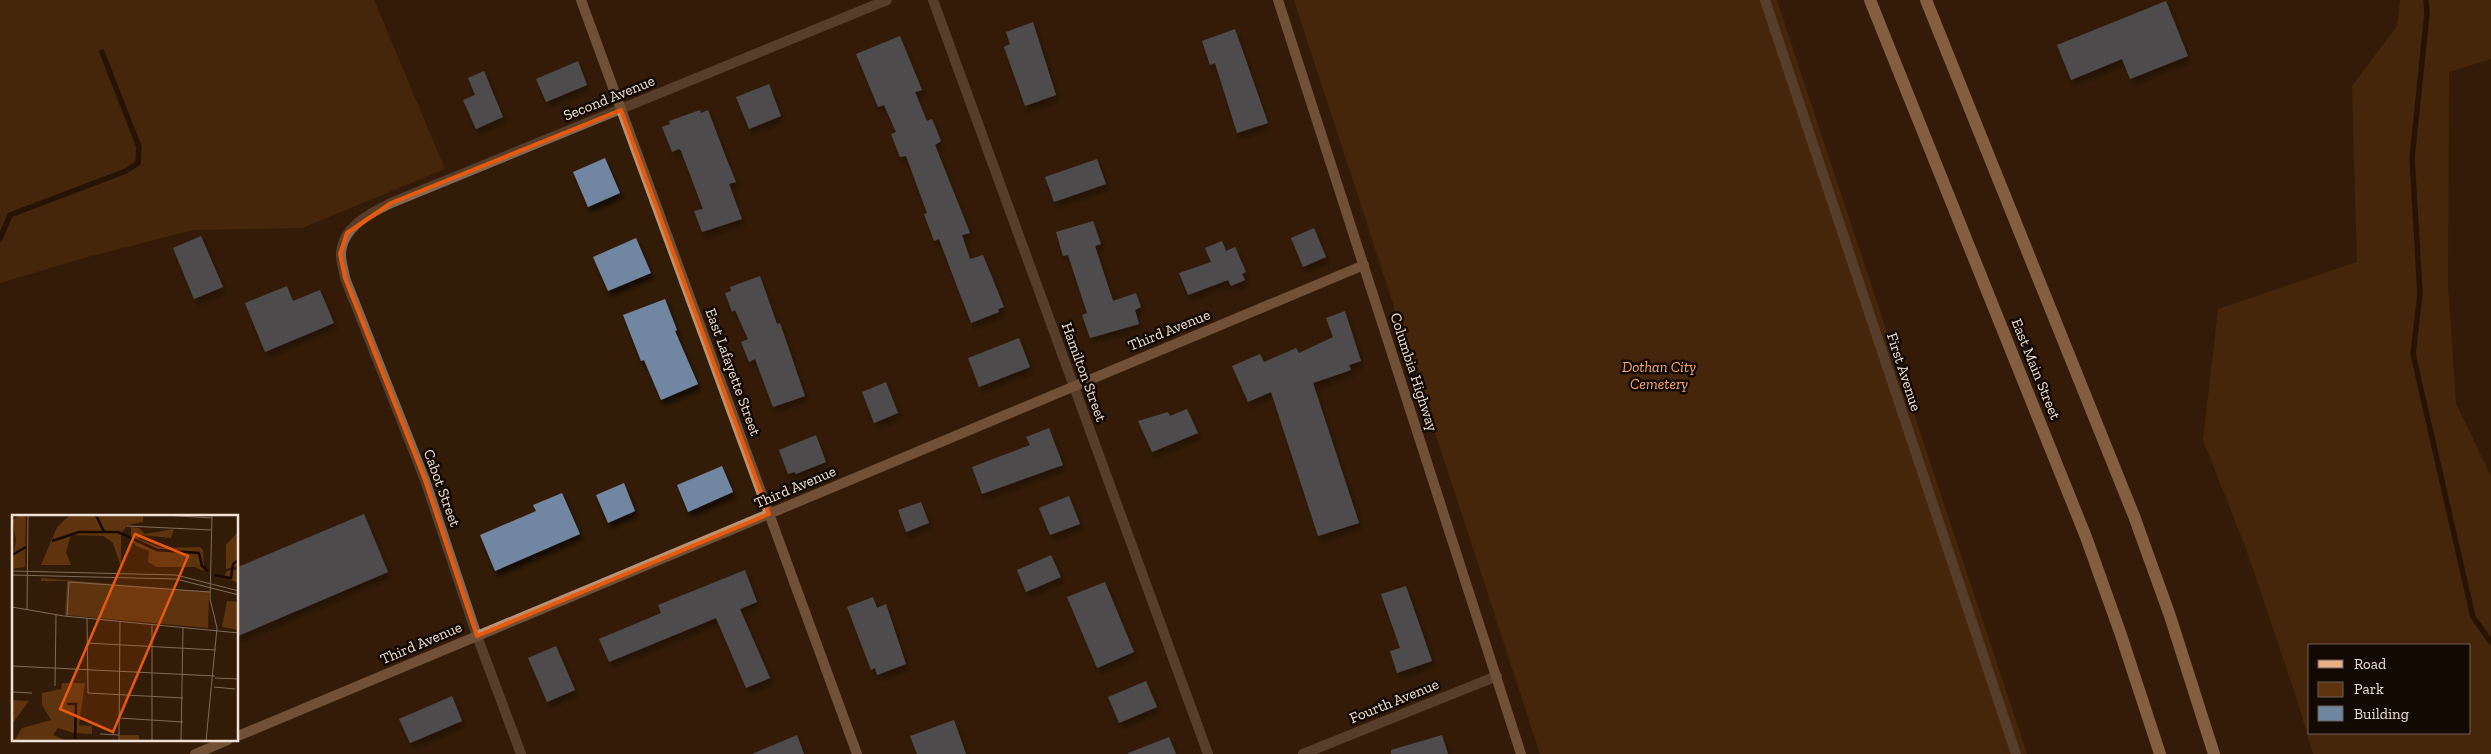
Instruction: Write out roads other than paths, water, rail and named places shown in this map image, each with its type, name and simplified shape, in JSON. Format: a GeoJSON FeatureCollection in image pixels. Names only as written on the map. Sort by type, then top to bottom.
{"type":"FeatureCollection","features":[{"type":"Feature","properties":{"kind":"main road","name":"East Main Street"},"geometry":{"type":"LineString","coordinates":[[1870,0],[2086,537],[2160,754]]}},
{"type":"Feature","properties":{"kind":"main road"},"geometry":{"type":"LineString","coordinates":[[1926,0],[2134,516],[2170,616],[2214,754]]}},
{"type":"Feature","properties":{"kind":"street","name":"East Lafayette Street"},"geometry":{"type":"LineString","coordinates":[[581,0],[857,754]]}},
{"type":"Feature","properties":{"kind":"street","name":"Second Avenue"},"geometry":{"type":"LineString","coordinates":[[347,233],[371,213],[391,203],[887,0]]}},
{"type":"Feature","properties":{"kind":"street","name":"Hamilton Street"},"geometry":{"type":"LineString","coordinates":[[933,0],[1072,386],[1208,754]]}},
{"type":"Feature","properties":{"kind":"street","name":"Columbia Highway"},"geometry":{"type":"LineString","coordinates":[[1278,0],[1521,754]]}},
{"type":"Feature","properties":{"kind":"street","name":"First Avenue"},"geometry":{"type":"LineString","coordinates":[[1765,0],[2016,754]]}},
{"type":"Feature","properties":{"kind":"street","name":"Cabot Street"},"geometry":{"type":"LineString","coordinates":[[347,233],[340,254],[345,278],[424,480],[477,636],[521,754]]}},
{"type":"Feature","properties":{"kind":"street","name":"Third Avenue"},"geometry":{"type":"LineString","coordinates":[[239,736],[1364,265]]}},
{"type":"Feature","properties":{"kind":"street","name":"Fourth Avenue"},"geometry":{"type":"LineString","coordinates":[[1303,754],[1497,676]]}},
{"type":"Feature","properties":{"kind":"street"},"geometry":{"type":"LineString","coordinates":[[195,754],[223,742]]}},
{"type":"Feature","properties":{"kind":"waterway"},"geometry":{"type":"LineString","coordinates":[[2426,0],[2427,14],[2412,158],[2420,294],[2413,354],[2473,617],[2491,642]]}},
{"type":"Feature","properties":{"kind":"waterway"},"geometry":{"type":"LineString","coordinates":[[0,239],[10,215],[126,171],[138,163],[139,147],[102,52]]}},
{"type":"Feature","properties":{"kind":"park label","name":"Dothan City Cemetery"},"geometry":{"type":"Point","coordinates":[1659,376]}}]}
